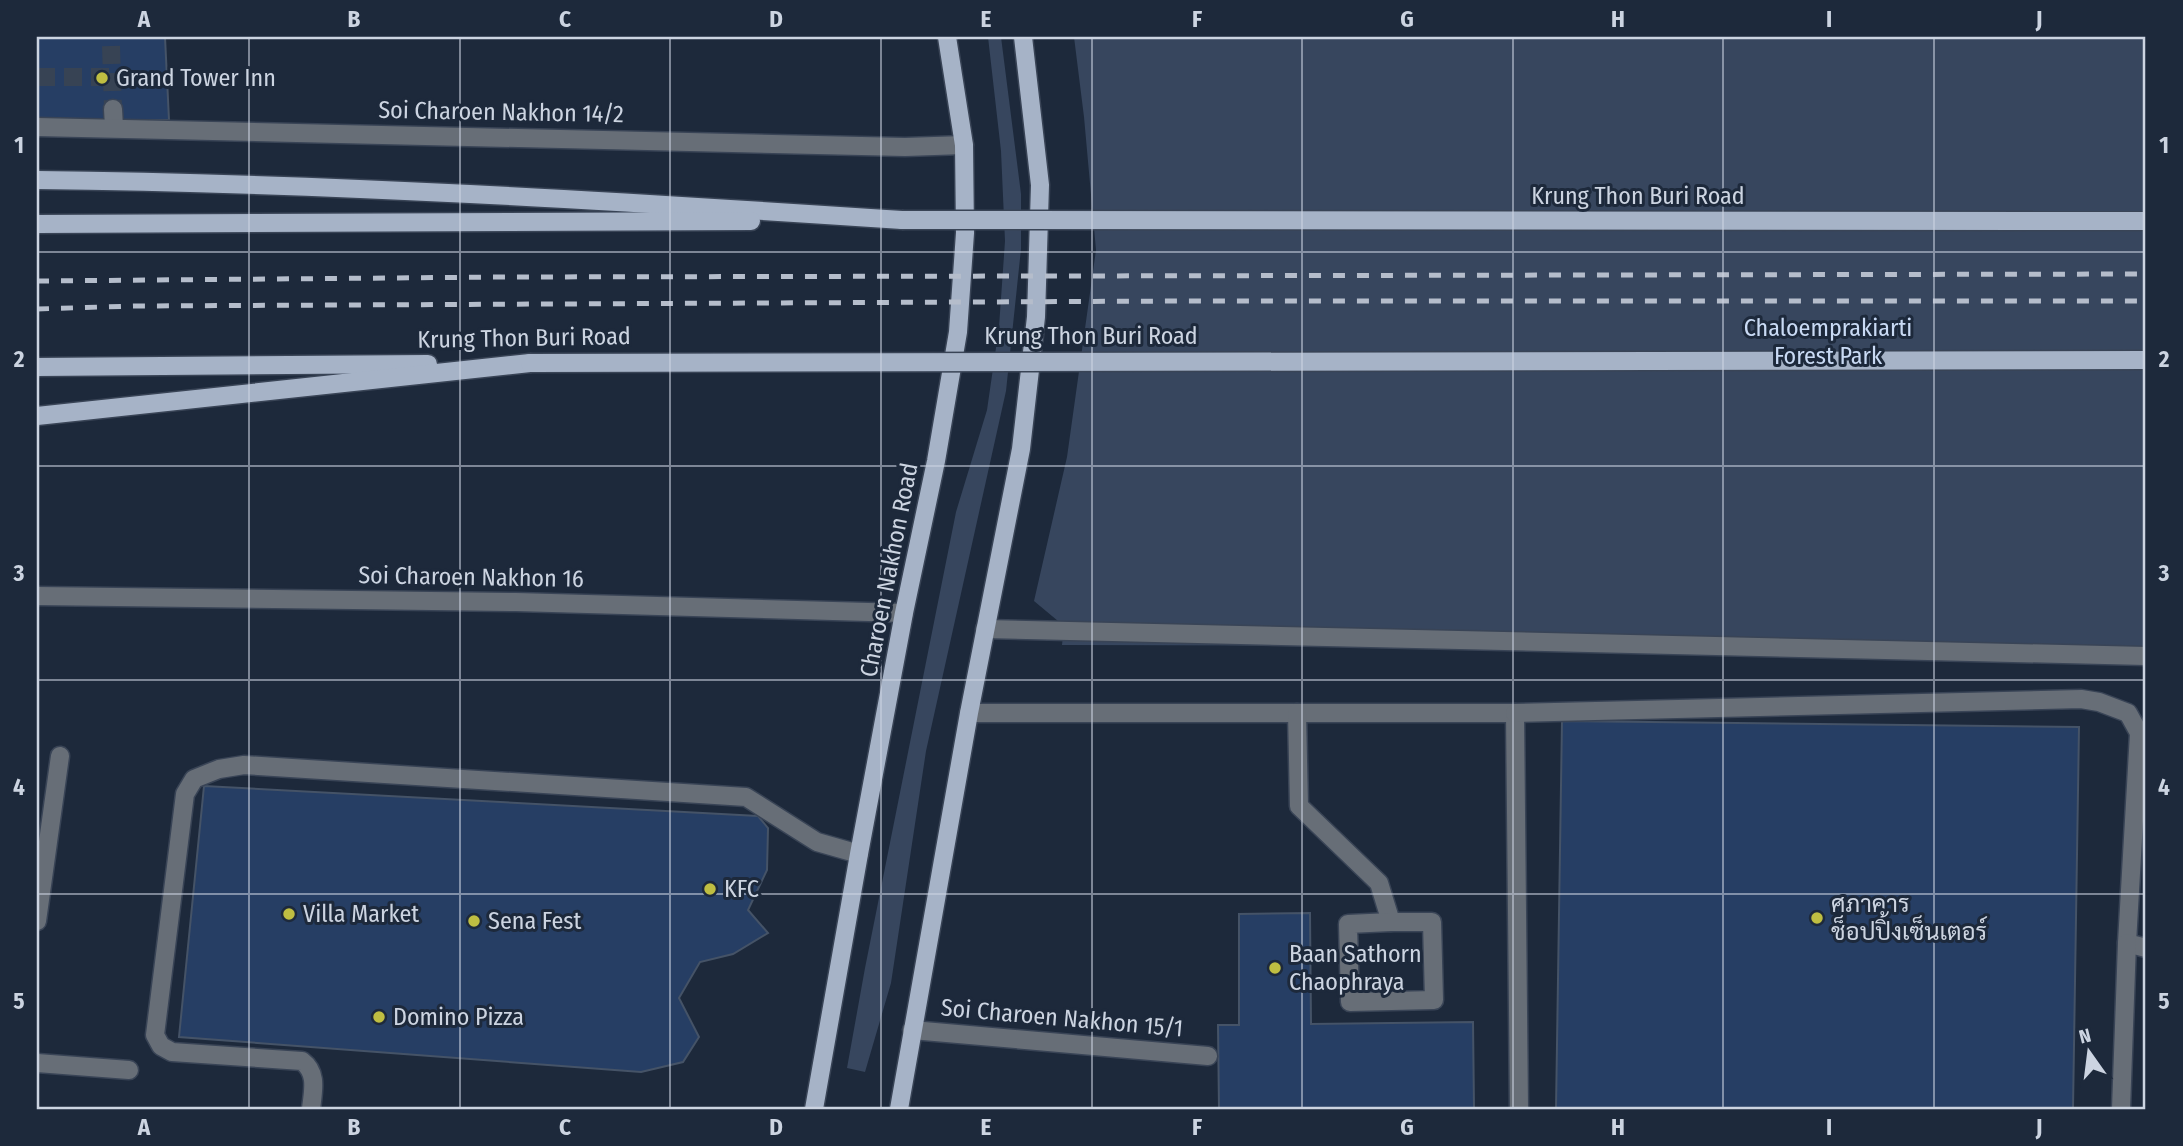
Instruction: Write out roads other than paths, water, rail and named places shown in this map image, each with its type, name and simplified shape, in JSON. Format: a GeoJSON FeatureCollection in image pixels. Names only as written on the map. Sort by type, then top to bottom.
{"type":"FeatureCollection","features":[{"type":"Feature","properties":{"kind":"main road","name":"Charoen Nakhon Road"},"geometry":{"type":"LineString","coordinates":[[814,1109],[958,332],[965,233],[964,145],[947,37]]}},
{"type":"Feature","properties":{"kind":"main road"},"geometry":{"type":"LineString","coordinates":[[899,1109],[969,713],[1021,449],[1036,317],[1040,185],[1023,37]]}},
{"type":"Feature","properties":{"kind":"main road"},"geometry":{"type":"LineString","coordinates":[[37,180],[348,187],[902,220]]}},
{"type":"Feature","properties":{"kind":"main road","name":"Krung Thon Buri Road"},"geometry":{"type":"LineString","coordinates":[[37,224],[902,220],[2146,221]]}},
{"type":"Feature","properties":{"kind":"main road","name":"Krung Thon Buri Road"},"geometry":{"type":"LineString","coordinates":[[37,367],[530,363],[2146,360]]}},
{"type":"Feature","properties":{"kind":"main road"},"geometry":{"type":"LineString","coordinates":[[37,416],[530,363]]}},
{"type":"Feature","properties":{"kind":"street"},"geometry":{"type":"LineString","coordinates":[[113,109],[114,127]]}},
{"type":"Feature","properties":{"kind":"street","name":"Soi Charoen Nakhon 14/2"},"geometry":{"type":"LineString","coordinates":[[37,127],[877,146],[964,145]]}},
{"type":"Feature","properties":{"kind":"street","name":"Soi Charoen Nakhon 16"},"geometry":{"type":"LineString","coordinates":[[37,596],[516,602],[904,613]]}},
{"type":"Feature","properties":{"kind":"street"},"geometry":{"type":"LineString","coordinates":[[985,629],[2146,656]]}},
{"type":"Feature","properties":{"kind":"street"},"geometry":{"type":"LineString","coordinates":[[969,713],[1515,713],[2081,699],[2099,702],[2128,713],[2138,733],[2121,1109]]}},
{"type":"Feature","properties":{"kind":"street"},"geometry":{"type":"LineString","coordinates":[[1297,713],[1299,806],[1380,883],[1391,922]]}},
{"type":"Feature","properties":{"kind":"street"},"geometry":{"type":"LineString","coordinates":[[1515,713],[1519,1109]]}},
{"type":"Feature","properties":{"kind":"street"},"geometry":{"type":"LineString","coordinates":[[37,921],[60,756]]}},
{"type":"Feature","properties":{"kind":"street"},"geometry":{"type":"LineString","coordinates":[[311,1109],[314,1075],[310,1067],[302,1061],[172,1052],[161,1046],[155,1035],[185,794],[194,779],[219,769],[244,765],[746,797],[817,842],[859,855]]}},
{"type":"Feature","properties":{"kind":"street"},"geometry":{"type":"LineString","coordinates":[[1391,922],[1432,922],[1434,1000],[1350,1002],[1348,923],[1391,922]]}},
{"type":"Feature","properties":{"kind":"street"},"geometry":{"type":"LineString","coordinates":[[2127,943],[2146,948]]}},
{"type":"Feature","properties":{"kind":"street","name":"Soi Charoen Nakhon 15/1"},"geometry":{"type":"LineString","coordinates":[[912,1030],[1208,1056]]}},
{"type":"Feature","properties":{"kind":"street"},"geometry":{"type":"LineString","coordinates":[[37,1063],[129,1070]]}},
{"type":"Feature","properties":{"kind":"tunnel"},"geometry":{"type":"LineString","coordinates":[[111,46],[113,109]]}},
{"type":"Feature","properties":{"kind":"tunnel"},"geometry":{"type":"LineString","coordinates":[[37,77],[112,77]]}},
{"type":"Feature","properties":{"kind":"railway"},"geometry":{"type":"LineString","coordinates":[[37,281],[506,277],[2146,274]]}},
{"type":"Feature","properties":{"kind":"railway"},"geometry":{"type":"LineString","coordinates":[[37,309],[133,306],[1182,301],[2146,301]]}},
{"type":"Feature","properties":{"kind":"place","name":"Grand Tower Inn"},"geometry":{"type":"Point","coordinates":[102,78]}},
{"type":"Feature","properties":{"kind":"place","name":"KFC"},"geometry":{"type":"Point","coordinates":[710,889]}},
{"type":"Feature","properties":{"kind":"place","name":"Villa Market"},"geometry":{"type":"Point","coordinates":[289,914]}},
{"type":"Feature","properties":{"kind":"place","name":"ศุภาคาร ช็อปปิ้งเซ็นเตอร์"},"geometry":{"type":"Point","coordinates":[1817,918]}},
{"type":"Feature","properties":{"kind":"place","name":"Sena Fest"},"geometry":{"type":"Point","coordinates":[474,921]}},
{"type":"Feature","properties":{"kind":"place","name":"Baan Sathorn Chaophraya"},"geometry":{"type":"Point","coordinates":[1275,968]}},
{"type":"Feature","properties":{"kind":"place","name":"Domino Pizza"},"geometry":{"type":"Point","coordinates":[379,1017]}},
{"type":"Feature","properties":{"kind":"park label","name":"Chaloemprakiarti Forest Park"},"geometry":{"type":"Point","coordinates":[1828,342]}}]}
